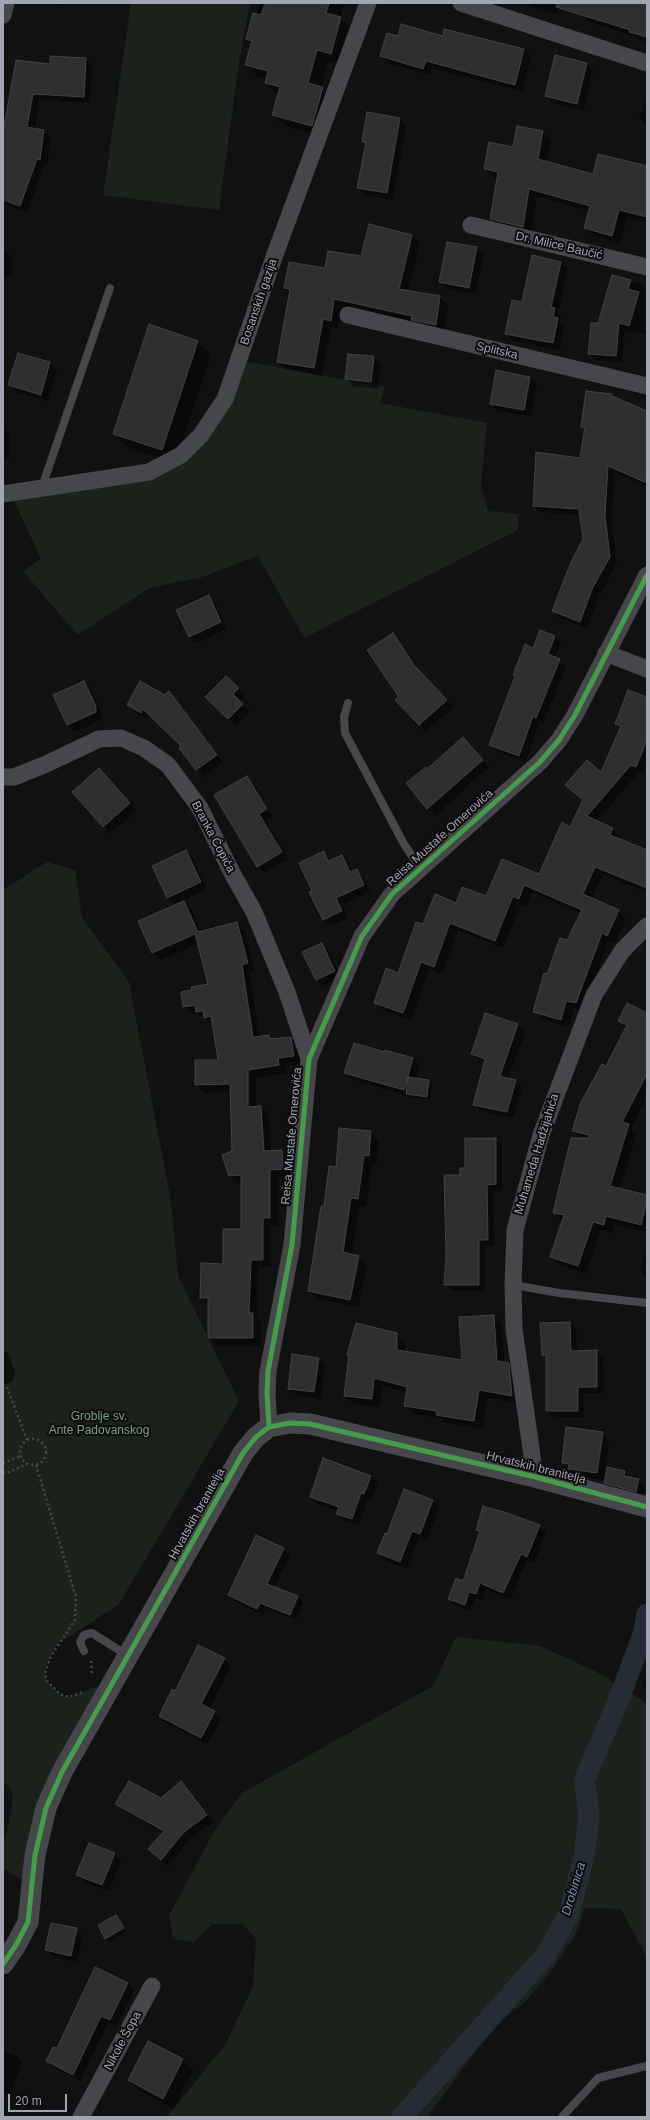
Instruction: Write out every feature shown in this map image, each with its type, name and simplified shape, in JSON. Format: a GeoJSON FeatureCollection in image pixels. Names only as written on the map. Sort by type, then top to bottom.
{"type":"FeatureCollection","features":[{"type":"Feature","properties":{"kind":"street"},"geometry":{"type":"LineString","coordinates":[[3,15],[6,3]]}},
{"type":"Feature","properties":{"kind":"street","name":"Bosanskih gazija"},"geometry":{"type":"LineString","coordinates":[[3,494],[149,472],[181,455],[201,435],[225,399],[274,257],[368,3]]}},
{"type":"Feature","properties":{"kind":"street"},"geometry":{"type":"LineString","coordinates":[[461,3],[647,63]]}},
{"type":"Feature","properties":{"kind":"street","name":"Dr. Milice Baučić"},"geometry":{"type":"LineString","coordinates":[[471,226],[647,267]]}},
{"type":"Feature","properties":{"kind":"street","name":"Splitska"},"geometry":{"type":"LineString","coordinates":[[348,315],[647,386]]}},
{"type":"Feature","properties":{"kind":"street","name":"Reisa Mustafe Omerovića"},"geometry":{"type":"LineString","coordinates":[[269,1427],[267,1393],[268,1371],[292,1246],[309,1059],[362,936],[392,894],[540,762],[559,740],[575,715],[647,575]]}},
{"type":"Feature","properties":{"kind":"street"},"geometry":{"type":"LineString","coordinates":[[606,653],[647,669]]}},
{"type":"Feature","properties":{"kind":"street","name":"Branka Ćopića"},"geometry":{"type":"LineString","coordinates":[[3,777],[14,777],[32,770],[99,739],[121,738],[144,748],[168,765],[200,808],[232,873],[254,912],[287,992],[309,1059]]}},
{"type":"Feature","properties":{"kind":"street","name":"Muhameda Hadžijahića"},"geometry":{"type":"LineString","coordinates":[[535,1477],[514,1329],[513,1286],[515,1230],[534,1155],[560,1080],[594,995],[622,951],[647,926]]}},
{"type":"Feature","properties":{"kind":"street","name":"Hrvatskih branitelja"},"geometry":{"type":"LineString","coordinates":[[3,1964],[16,1946],[28,1922],[34,1855],[46,1808],[62,1772],[242,1453],[256,1437],[269,1427],[290,1423],[310,1424],[535,1477],[644,1507]]}},
{"type":"Feature","properties":{"kind":"street","name":"Nikole Šopa"},"geometry":{"type":"LineString","coordinates":[[81,2117],[152,1986]]}},
{"type":"Feature","properties":{"kind":"lane"},"geometry":{"type":"LineString","coordinates":[[42,487],[110,288]]}},
{"type":"Feature","properties":{"kind":"lane"},"geometry":{"type":"LineString","coordinates":[[348,703],[344,717],[345,733],[397,832],[420,868]]}},
{"type":"Feature","properties":{"kind":"lane"},"geometry":{"type":"LineString","coordinates":[[513,1286],[647,1303]]}},
{"type":"Feature","properties":{"kind":"lane"},"geometry":{"type":"LineString","coordinates":[[84,1651],[80,1642],[84,1635],[92,1633],[128,1656]]}},
{"type":"Feature","properties":{"kind":"lane"},"geometry":{"type":"LineString","coordinates":[[562,2117],[598,2078],[647,2067]]}},
{"type":"Feature","properties":{"kind":"path"},"geometry":{"type":"LineString","coordinates":[[7,1387],[27,1440]]}},
{"type":"Feature","properties":{"kind":"path"},"geometry":{"type":"LineString","coordinates":[[3,1472],[6,1473],[27,1464],[36,1465],[45,1457],[45,1448],[36,1439],[27,1440],[20,1448],[20,1456],[27,1464]]}},
{"type":"Feature","properties":{"kind":"path"},"geometry":{"type":"LineString","coordinates":[[3,1463],[20,1456]]}},
{"type":"Feature","properties":{"kind":"path"},"geometry":{"type":"LineString","coordinates":[[36,1465],[76,1597],[75,1620],[47,1664],[45,1673],[47,1681],[60,1694],[69,1697],[78,1695],[87,1687]]}},
{"type":"Feature","properties":{"kind":"path"},"geometry":{"type":"LineString","coordinates":[[84,1651],[89,1656],[91,1664],[93,1674],[91,1679]]}},
{"type":"Feature","properties":{"kind":"green space"},"geometry":{"type":"Polygon","coordinates":[[[131,3],[250,3],[239,62],[219,210],[103,195],[131,3]]]}},
{"type":"Feature","properties":{"kind":"green space"},"geometry":{"type":"Polygon","coordinates":[[[239,360],[385,387],[380,403],[487,423],[481,486],[488,511],[518,514],[518,530],[304,638],[258,556],[202,577],[150,588],[77,635],[23,571],[41,559],[10,492],[149,472],[201,435],[239,360]]]}},
{"type":"Feature","properties":{"kind":"green space","name":"Groblje sv. Ante Padovanskog"},"geometry":{"type":"Polygon","coordinates":[[[47,862],[75,870],[82,917],[129,982],[171,1201],[178,1276],[239,1401],[119,1604],[58,1644],[47,1663],[45,1673],[47,1681],[60,1694],[69,1697],[115,1680],[62,1772],[32,1886],[3,1868],[3,1843],[9,1825],[13,1797],[10,1788],[3,1781],[3,890],[47,862]]]}},
{"type":"Feature","properties":{"kind":"green space"},"geometry":{"type":"Polygon","coordinates":[[[456,1637],[540,1646],[595,1671],[647,1703],[647,1958],[621,1909],[585,1908],[575,1936],[549,1974],[524,2003],[496,2024],[427,2117],[167,2117],[225,2045],[253,1987],[256,1939],[243,1924],[212,1924],[194,1942],[173,1939],[169,1916],[213,1833],[242,1793],[433,1686],[456,1637]]]}},
{"type":"Feature","properties":{"kind":"building"},"geometry":{"type":"Polygon","coordinates":[[[265,3],[329,3],[326,13],[341,17],[331,54],[317,50],[308,83],[323,87],[312,126],[272,115],[280,87],[265,83],[268,71],[245,65],[252,41],[246,39],[253,13],[261,15],[265,3]]]}},
{"type":"Feature","properties":{"kind":"building"},"geometry":{"type":"Polygon","coordinates":[[[557,3],[647,3],[647,37],[629,32],[630,30],[556,7],[557,3]]]}},
{"type":"Feature","properties":{"kind":"building"},"geometry":{"type":"Polygon","coordinates":[[[401,24],[443,36],[444,29],[524,49],[515,85],[426,61],[423,69],[380,56],[387,33],[398,36],[401,24]]]}},
{"type":"Feature","properties":{"kind":"building"},"geometry":{"type":"Polygon","coordinates":[[[555,55],[587,63],[577,104],[545,96],[555,55]]]}},
{"type":"Feature","properties":{"kind":"building"},"geometry":{"type":"Polygon","coordinates":[[[50,56],[86,58],[84,97],[33,94],[27,127],[44,130],[40,160],[37,159],[20,206],[3,200],[3,132],[16,60],[50,64],[50,56]]]}},
{"type":"Feature","properties":{"kind":"building"},"geometry":{"type":"Polygon","coordinates":[[[367,112],[400,118],[387,193],[357,188],[366,142],[362,142],[367,112]]]}},
{"type":"Feature","properties":{"kind":"building"},"geometry":{"type":"Polygon","coordinates":[[[517,126],[543,131],[538,159],[593,174],[598,154],[647,166],[647,217],[619,210],[612,236],[584,228],[590,206],[529,189],[523,227],[490,219],[498,172],[484,169],[489,142],[513,147],[517,126]]]}},
{"type":"Feature","properties":{"kind":"building"},"geometry":{"type":"Polygon","coordinates":[[[369,224],[412,235],[399,289],[440,296],[436,325],[411,320],[412,316],[334,299],[331,321],[323,319],[314,368],[277,362],[290,289],[284,288],[289,262],[325,268],[328,251],[361,256],[369,224]]]}},
{"type":"Feature","properties":{"kind":"building"},"geometry":{"type":"Polygon","coordinates":[[[447,242],[477,247],[469,288],[439,282],[447,242]]]}},
{"type":"Feature","properties":{"kind":"building"},"geometry":{"type":"Polygon","coordinates":[[[532,255],[561,262],[551,307],[555,308],[553,317],[558,318],[553,343],[505,334],[512,300],[522,302],[532,255]]]}},
{"type":"Feature","properties":{"kind":"building"},"geometry":{"type":"Polygon","coordinates":[[[612,275],[631,280],[628,289],[639,292],[629,326],[619,323],[616,356],[588,354],[591,323],[598,323],[612,275]]]}},
{"type":"Feature","properties":{"kind":"building"},"geometry":{"type":"Polygon","coordinates":[[[149,324],[198,341],[162,450],[113,434],[149,324]]]}},
{"type":"Feature","properties":{"kind":"building"},"geometry":{"type":"Polygon","coordinates":[[[18,353],[50,362],[41,395],[8,385],[18,353]]]}},
{"type":"Feature","properties":{"kind":"building"},"geometry":{"type":"Polygon","coordinates":[[[348,354],[374,356],[371,382],[345,379],[348,354]]]}},
{"type":"Feature","properties":{"kind":"building"},"geometry":{"type":"Polygon","coordinates":[[[496,370],[530,377],[524,410],[490,404],[496,370]]]}},
{"type":"Feature","properties":{"kind":"building"},"geometry":{"type":"Polygon","coordinates":[[[586,391],[612,394],[612,396],[647,411],[647,483],[608,466],[605,515],[610,557],[593,587],[580,622],[552,611],[571,562],[583,539],[579,509],[533,506],[536,452],[580,458],[585,428],[581,427],[586,391]]]}},
{"type":"Feature","properties":{"kind":"building"},"geometry":{"type":"Polygon","coordinates":[[[209,595],[221,622],[189,637],[176,610],[209,595]]]}},
{"type":"Feature","properties":{"kind":"building"},"geometry":{"type":"Polygon","coordinates":[[[540,630],[555,636],[548,654],[560,659],[536,718],[533,716],[519,756],[489,745],[515,676],[513,675],[525,644],[533,648],[540,630]]]}},
{"type":"Feature","properties":{"kind":"building"},"geometry":{"type":"Polygon","coordinates":[[[393,633],[414,665],[447,700],[419,725],[395,700],[399,697],[367,650],[393,633]]]}},
{"type":"Feature","properties":{"kind":"building"},"geometry":{"type":"Polygon","coordinates":[[[226,676],[239,688],[233,694],[243,704],[228,719],[205,697],[226,676]]]}},
{"type":"Feature","properties":{"kind":"building"},"geometry":{"type":"Polygon","coordinates":[[[84,681],[96,706],[96,712],[67,725],[53,695],[84,681]]]}},
{"type":"Feature","properties":{"kind":"building"},"geometry":{"type":"Polygon","coordinates":[[[140,681],[165,695],[169,691],[217,755],[196,770],[179,748],[181,746],[143,709],[141,713],[127,705],[140,681]]]}},
{"type":"Feature","properties":{"kind":"building"},"geometry":{"type":"Polygon","coordinates":[[[628,690],[647,697],[647,740],[636,767],[631,765],[587,816],[613,828],[610,835],[647,850],[647,888],[595,867],[583,894],[619,910],[607,936],[602,933],[576,1003],[566,1001],[561,1020],[533,1012],[544,973],[547,974],[560,938],[567,940],[582,910],[524,885],[519,899],[513,896],[495,941],[450,923],[434,967],[421,962],[403,1013],[374,1003],[386,968],[398,973],[416,922],[423,924],[435,894],[456,903],[462,887],[486,896],[502,859],[539,874],[562,822],[570,827],[583,800],[565,785],[587,760],[601,772],[621,726],[615,724],[628,690]]]}},
{"type":"Feature","properties":{"kind":"building"},"geometry":{"type":"Polygon","coordinates":[[[463,737],[483,760],[427,809],[406,783],[426,767],[427,769],[463,737]]]}},
{"type":"Feature","properties":{"kind":"building"},"geometry":{"type":"Polygon","coordinates":[[[99,768],[130,803],[103,827],[72,792],[99,768]]]}},
{"type":"Feature","properties":{"kind":"building"},"geometry":{"type":"Polygon","coordinates":[[[247,776],[267,809],[259,814],[282,852],[257,867],[214,795],[247,776]]]}},
{"type":"Feature","properties":{"kind":"building"},"geometry":{"type":"Polygon","coordinates":[[[186,850],[201,882],[167,898],[152,866],[186,850]]]}},
{"type":"Feature","properties":{"kind":"building"},"geometry":{"type":"Polygon","coordinates":[[[324,851],[328,861],[342,855],[350,872],[357,869],[364,885],[336,898],[342,911],[323,920],[309,892],[312,891],[299,863],[324,851]]]}},
{"type":"Feature","properties":{"kind":"building"},"geometry":{"type":"Polygon","coordinates":[[[184,901],[198,932],[237,922],[248,963],[242,965],[253,1037],[269,1035],[270,1039],[291,1037],[294,1056],[278,1058],[279,1065],[248,1070],[248,1107],[261,1106],[264,1151],[282,1150],[283,1169],[270,1170],[270,1218],[263,1218],[263,1260],[251,1260],[249,1313],[253,1313],[253,1338],[208,1338],[208,1298],[200,1298],[201,1263],[223,1264],[223,1229],[241,1229],[241,1175],[229,1176],[222,1155],[232,1151],[230,1084],[195,1085],[195,1060],[218,1060],[211,1016],[204,1018],[203,1011],[196,1012],[195,1005],[183,1007],[181,992],[192,990],[191,987],[208,984],[195,934],[152,953],[138,921],[184,901]]]}},
{"type":"Feature","properties":{"kind":"building"},"geometry":{"type":"Polygon","coordinates":[[[322,943],[335,971],[316,980],[302,952],[322,943]]]}},
{"type":"Feature","properties":{"kind":"building"},"geometry":{"type":"Polygon","coordinates":[[[627,1003],[647,1013],[647,1074],[622,1122],[629,1124],[610,1186],[647,1195],[647,1201],[641,1225],[606,1216],[604,1225],[593,1222],[578,1266],[550,1257],[564,1215],[553,1213],[571,1138],[589,1138],[589,1135],[572,1131],[581,1102],[602,1064],[606,1066],[627,1025],[618,1021],[627,1003]]]}},
{"type":"Feature","properties":{"kind":"building"},"geometry":{"type":"Polygon","coordinates":[[[485,1013],[518,1024],[500,1076],[516,1080],[507,1112],[473,1105],[485,1059],[471,1054],[485,1013]]]}},
{"type":"Feature","properties":{"kind":"building"},"geometry":{"type":"Polygon","coordinates":[[[354,1043],[413,1058],[404,1090],[344,1073],[354,1043]]]}},
{"type":"Feature","properties":{"kind":"building"},"geometry":{"type":"Polygon","coordinates":[[[408,1077],[429,1080],[427,1097],[406,1094],[408,1077]]]}},
{"type":"Feature","properties":{"kind":"building"},"geometry":{"type":"Polygon","coordinates":[[[339,1128],[371,1131],[369,1156],[364,1155],[358,1199],[351,1198],[343,1252],[359,1256],[350,1300],[308,1291],[321,1206],[324,1206],[329,1166],[336,1167],[339,1128]]]}},
{"type":"Feature","properties":{"kind":"building"},"geometry":{"type":"Polygon","coordinates":[[[465,1138],[496,1138],[496,1184],[487,1185],[488,1240],[479,1240],[479,1285],[444,1285],[446,1256],[444,1175],[460,1175],[460,1168],[465,1168],[465,1138]]]}},
{"type":"Feature","properties":{"kind":"building"},"geometry":{"type":"Polygon","coordinates":[[[494,1315],[497,1361],[509,1363],[512,1396],[479,1390],[474,1421],[436,1415],[437,1411],[404,1406],[407,1387],[374,1378],[372,1399],[344,1396],[349,1355],[347,1355],[356,1323],[397,1333],[397,1350],[462,1360],[459,1317],[494,1315]]]}},
{"type":"Feature","properties":{"kind":"building"},"geometry":{"type":"Polygon","coordinates":[[[570,1322],[571,1351],[597,1350],[597,1387],[578,1387],[578,1411],[546,1411],[546,1355],[542,1355],[540,1323],[570,1322]]]}},
{"type":"Feature","properties":{"kind":"building"},"geometry":{"type":"Polygon","coordinates":[[[292,1354],[319,1358],[314,1392],[288,1389],[292,1354]]]}},
{"type":"Feature","properties":{"kind":"building"},"geometry":{"type":"Polygon","coordinates":[[[566,1427],[603,1432],[597,1473],[568,1469],[569,1464],[562,1463],[566,1427]]]}},
{"type":"Feature","properties":{"kind":"building"},"geometry":{"type":"Polygon","coordinates":[[[323,1458],[371,1476],[364,1494],[361,1493],[352,1519],[336,1514],[339,1507],[310,1497],[323,1458]]]}},
{"type":"Feature","properties":{"kind":"building"},"geometry":{"type":"Polygon","coordinates":[[[607,1467],[625,1471],[624,1476],[639,1479],[636,1492],[604,1483],[607,1467]]]}},
{"type":"Feature","properties":{"kind":"building"},"geometry":{"type":"Polygon","coordinates":[[[404,1489],[433,1500],[420,1534],[412,1531],[400,1562],[377,1553],[385,1533],[387,1534],[404,1489]]]}},
{"type":"Feature","properties":{"kind":"building"},"geometry":{"type":"Polygon","coordinates":[[[483,1506],[540,1525],[527,1557],[521,1554],[503,1593],[480,1583],[476,1594],[469,1592],[465,1605],[448,1599],[456,1578],[463,1581],[480,1531],[476,1530],[483,1506]]]}},
{"type":"Feature","properties":{"kind":"building"},"geometry":{"type":"Polygon","coordinates":[[[256,1535],[284,1548],[267,1584],[298,1596],[290,1615],[260,1603],[257,1609],[228,1595],[256,1535]]]}},
{"type":"Feature","properties":{"kind":"building"},"geometry":{"type":"Polygon","coordinates":[[[198,1645],[225,1658],[201,1704],[215,1711],[201,1738],[159,1716],[172,1689],[175,1691],[198,1645]]]}},
{"type":"Feature","properties":{"kind":"building"},"geometry":{"type":"Polygon","coordinates":[[[129,1781],[161,1798],[181,1781],[207,1815],[184,1832],[161,1860],[148,1849],[164,1831],[115,1804],[129,1781]]]}},
{"type":"Feature","properties":{"kind":"building"},"geometry":{"type":"Polygon","coordinates":[[[89,1843],[115,1853],[102,1885],[76,1875],[89,1843]]]}},
{"type":"Feature","properties":{"kind":"building"},"geometry":{"type":"Polygon","coordinates":[[[116,1915],[124,1928],[105,1939],[98,1925],[116,1915]]]}},
{"type":"Feature","properties":{"kind":"building"},"geometry":{"type":"Polygon","coordinates":[[[51,1923],[77,1928],[71,1956],[45,1950],[51,1923]]]}},
{"type":"Feature","properties":{"kind":"building"},"geometry":{"type":"Polygon","coordinates":[[[95,1967],[128,1983],[110,2020],[101,2016],[73,2075],[46,2061],[53,2047],[57,2048],[95,1967]]]}},
{"type":"Feature","properties":{"kind":"building"},"geometry":{"type":"Polygon","coordinates":[[[148,2041],[183,2059],[163,2099],[128,2080],[148,2041]]]}},
{"type":"Feature","properties":{"kind":"waterway","name":"Drobinica"},"geometry":{"type":"LineString","coordinates":[[402,2117],[546,1955],[569,1914],[584,1857],[589,1816],[584,1780],[617,1704],[643,1635],[647,1614]]}},
{"type":"Feature","properties":{"kind":"cycle path"},"geometry":{"type":"LineString","coordinates":[[269,1427],[267,1393],[268,1371],[292,1245],[309,1059],[362,936],[392,894],[540,762],[559,740],[575,715],[647,575]]}},
{"type":"Feature","properties":{"kind":"cycle path"},"geometry":{"type":"LineString","coordinates":[[3,1964],[16,1945],[28,1922],[35,1855],[46,1808],[62,1772],[243,1453],[256,1437],[269,1427],[290,1423],[310,1424],[535,1477],[647,1507]]}}]}
